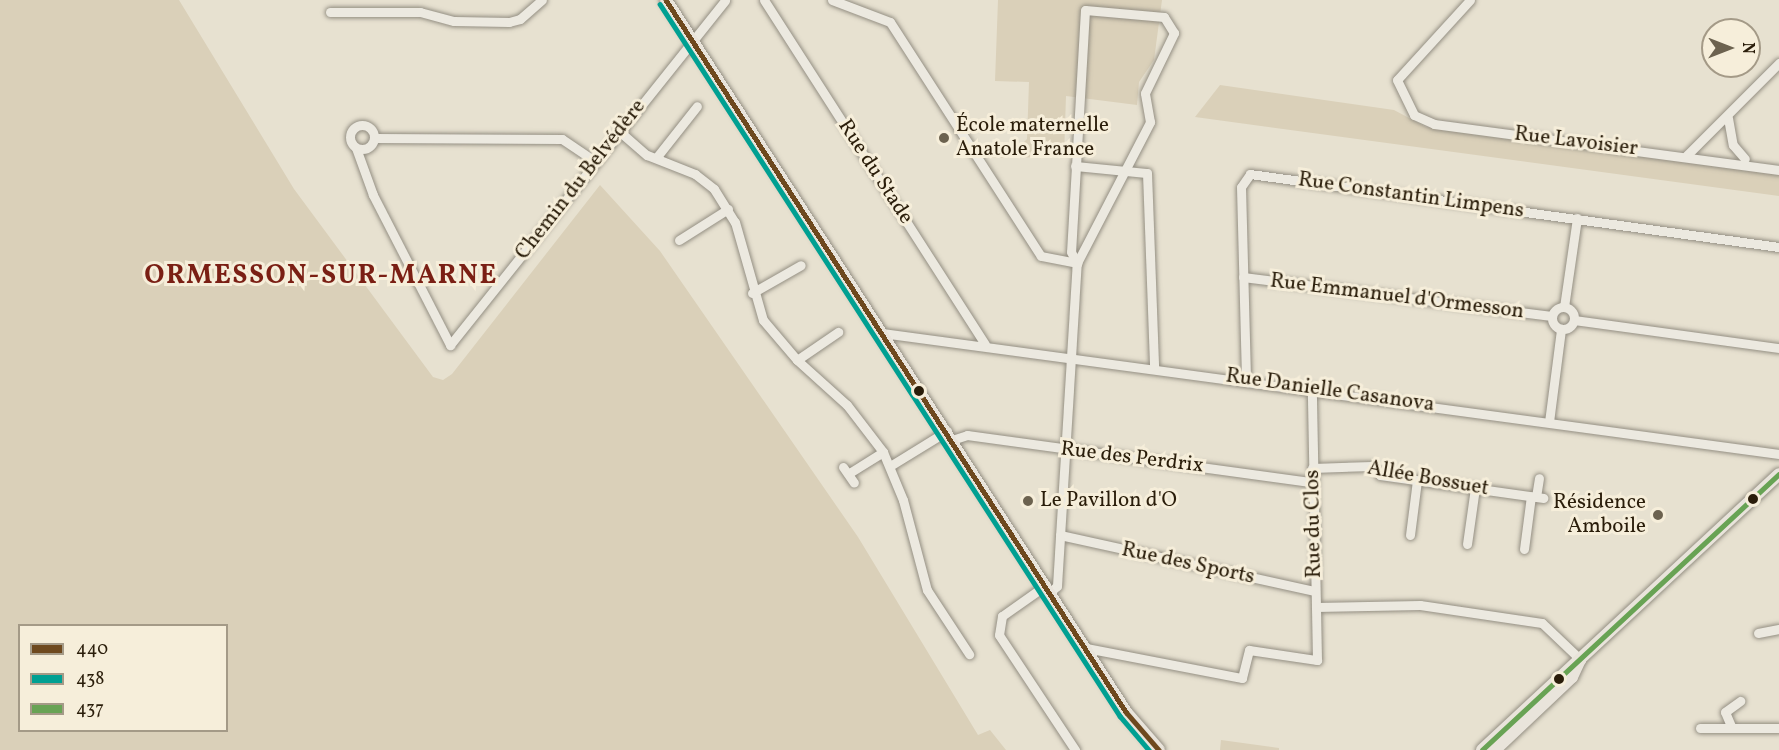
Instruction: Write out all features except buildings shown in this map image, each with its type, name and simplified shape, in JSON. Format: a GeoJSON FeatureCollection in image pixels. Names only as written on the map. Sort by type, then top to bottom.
{"type":"FeatureCollection","features":[{"type":"Feature","properties":{"kind":"main road"},"geometry":{"type":"LineString","coordinates":[[666,0],[950,436],[1135,724],[1148,750]]}},
{"type":"Feature","properties":{"kind":"main road"},"geometry":{"type":"LineString","coordinates":[[1482,750],[1779,474]]}},
{"type":"Feature","properties":{"kind":"main road"},"geometry":{"type":"LineString","coordinates":[[1495,750],[1572,677],[1581,660]]}},
{"type":"Feature","properties":{"kind":"main road"},"geometry":{"type":"LineString","coordinates":[[1135,724],[1159,750]]}},
{"type":"Feature","properties":{"kind":"street"},"geometry":{"type":"LineString","coordinates":[[330,12],[420,12],[454,21],[509,22],[520,19],[542,0]]}},
{"type":"Feature","properties":{"kind":"street","name":"Chemin du Belvédère"},"geometry":{"type":"LineString","coordinates":[[356,148],[373,195],[450,345],[725,0]]}},
{"type":"Feature","properties":{"kind":"street","name":"Rue du Stade"},"geometry":{"type":"LineString","coordinates":[[764,0],[985,344]]}},
{"type":"Feature","properties":{"kind":"street"},"geometry":{"type":"LineString","coordinates":[[832,0],[890,22],[1041,256],[1077,263]]}},
{"type":"Feature","properties":{"kind":"street","name":"Rue Lavoisier"},"geometry":{"type":"LineString","coordinates":[[1470,0],[1397,80],[1414,115],[1434,124],[1779,170]]}},
{"type":"Feature","properties":{"kind":"street"},"geometry":{"type":"LineString","coordinates":[[1075,750],[999,634],[1002,616],[1057,586],[1077,263],[1149,122],[1145,93],[1174,33],[1164,17],[1097,8],[1085,10],[1071,252],[1077,263]]}},
{"type":"Feature","properties":{"kind":"street"},"geometry":{"type":"LineString","coordinates":[[1686,156],[1728,118],[1779,63]]}},
{"type":"Feature","properties":{"kind":"street"},"geometry":{"type":"LineString","coordinates":[[656,158],[697,106]]}},
{"type":"Feature","properties":{"kind":"street"},"geometry":{"type":"LineString","coordinates":[[1728,118],[1733,145],[1745,159]]}},
{"type":"Feature","properties":{"kind":"street"},"geometry":{"type":"LineString","coordinates":[[359,126],[371,129],[374,138],[368,148],[356,148],[350,135],[359,126]]}},
{"type":"Feature","properties":{"kind":"street"},"geometry":{"type":"LineString","coordinates":[[619,131],[656,158],[695,174],[728,209],[752,293],[763,320],[797,360],[848,405],[883,452],[890,466],[924,584],[969,654]]}},
{"type":"Feature","properties":{"kind":"street"},"geometry":{"type":"LineString","coordinates":[[374,138],[562,139],[596,161]]}},
{"type":"Feature","properties":{"kind":"street"},"geometry":{"type":"LineString","coordinates":[[1075,166],[1147,173],[1154,367]]}},
{"type":"Feature","properties":{"kind":"street","name":"Rue Constantin Limpens"},"geometry":{"type":"LineString","coordinates":[[1246,378],[1241,188],[1250,174],[1779,247]]}},
{"type":"Feature","properties":{"kind":"street"},"geometry":{"type":"LineString","coordinates":[[679,240],[728,209]]}},
{"type":"Feature","properties":{"kind":"street"},"geometry":{"type":"LineString","coordinates":[[1549,422],[1561,329],[1552,316],[1564,307],[1577,218]]}},
{"type":"Feature","properties":{"kind":"street"},"geometry":{"type":"LineString","coordinates":[[752,293],[801,265]]}},
{"type":"Feature","properties":{"kind":"street","name":"Rue Emmanuel d'Ormesson"},"geometry":{"type":"LineString","coordinates":[[1243,277],[1552,316]]}},
{"type":"Feature","properties":{"kind":"street"},"geometry":{"type":"LineString","coordinates":[[1564,307],[1574,320]]}},
{"type":"Feature","properties":{"kind":"street"},"geometry":{"type":"LineString","coordinates":[[1561,329],[1574,320],[1779,348]]}},
{"type":"Feature","properties":{"kind":"street"},"geometry":{"type":"LineString","coordinates":[[797,360],[838,332]]}},
{"type":"Feature","properties":{"kind":"street","name":"Rue Danielle Casanova"},"geometry":{"type":"LineString","coordinates":[[882,333],[1246,378],[1779,454]]}},
{"type":"Feature","properties":{"kind":"street","name":"Rue du Clos"},"geometry":{"type":"LineString","coordinates":[[1086,648],[1242,678],[1249,650],[1317,660],[1312,388]]}},
{"type":"Feature","properties":{"kind":"street","name":"Rue des Perdrix"},"geometry":{"type":"LineString","coordinates":[[950,436],[967,435],[1312,482]]}},
{"type":"Feature","properties":{"kind":"street"},"geometry":{"type":"LineString","coordinates":[[890,466],[950,436]]}},
{"type":"Feature","properties":{"kind":"street"},"geometry":{"type":"LineString","coordinates":[[854,483],[847,469],[883,452]]}},
{"type":"Feature","properties":{"kind":"street","name":"Allée Bossuet"},"geometry":{"type":"LineString","coordinates":[[1312,468],[1372,466],[1380,475],[1537,497]]}},
{"type":"Feature","properties":{"kind":"street"},"geometry":{"type":"LineString","coordinates":[[1524,549],[1537,497],[1539,478]]}},
{"type":"Feature","properties":{"kind":"street"},"geometry":{"type":"LineString","coordinates":[[1410,535],[1417,480]]}},
{"type":"Feature","properties":{"kind":"street"},"geometry":{"type":"LineString","coordinates":[[1467,544],[1475,488]]}},
{"type":"Feature","properties":{"kind":"street","name":"Rue des Sports"},"geometry":{"type":"LineString","coordinates":[[1060,535],[1315,591]]}},
{"type":"Feature","properties":{"kind":"street"},"geometry":{"type":"LineString","coordinates":[[1316,607],[1420,605],[1542,623],[1581,660]]}},
{"type":"Feature","properties":{"kind":"street"},"geometry":{"type":"LineString","coordinates":[[1758,633],[1779,629]]}},
{"type":"Feature","properties":{"kind":"street"},"geometry":{"type":"LineString","coordinates":[[1731,726],[1725,712],[1740,701]]}},
{"type":"Feature","properties":{"kind":"street"},"geometry":{"type":"LineString","coordinates":[[1700,728],[1731,726],[1779,728]]}},
{"type":"Feature","properties":{"kind":"shaded area"},"geometry":{"type":"Polygon","coordinates":[[[0,0],[179,0],[294,189],[433,377],[443,380],[452,374],[600,185],[660,251],[858,537],[978,735],[990,730],[1006,750],[0,750],[0,0]]]}},
{"type":"Feature","properties":{"kind":"shaded area"},"geometry":{"type":"Polygon","coordinates":[[[998,0],[1162,0],[1154,60],[1139,82],[1137,105],[1066,96],[1064,157],[987,158],[984,154],[995,146],[1019,147],[1027,139],[1029,82],[995,81],[998,0]]]}},
{"type":"Feature","properties":{"kind":"shaded area"},"geometry":{"type":"Polygon","coordinates":[[[1220,85],[1394,110],[1426,127],[1779,175],[1779,196],[1195,117],[1220,85]]]}},
{"type":"Feature","properties":{"kind":"shaded area"},"geometry":{"type":"Polygon","coordinates":[[[1221,740],[1279,748],[1279,750],[1220,750],[1221,740]]]}},
{"type":"Feature","properties":{"kind":"transit line","name":"440"},"geometry":{"type":"LineString","coordinates":[[666,0],[1126,712],[1159,750]]}},
{"type":"Feature","properties":{"kind":"transit line","name":"438"},"geometry":{"type":"LineString","coordinates":[[660,4],[1120,716],[1149,750]]}},
{"type":"Feature","properties":{"kind":"transit line","name":"437"},"geometry":{"type":"LineString","coordinates":[[1482,750],[1779,474]]}},
{"type":"Feature","properties":{"kind":"place","name":"École maternelle Anatole France"},"geometry":{"type":"Point","coordinates":[944,138]}},
{"type":"Feature","properties":{"kind":"place","name":"Le Pavillon d'O"},"geometry":{"type":"Point","coordinates":[1028,501]}},
{"type":"Feature","properties":{"kind":"place","name":"Résidence Amboile"},"geometry":{"type":"Point","coordinates":[1658,515]}},
{"type":"Feature","properties":{"kind":"district","name":"ORMESSON-SUR-MARNE"},"geometry":{"type":"Point","coordinates":[321,277]}}]}
